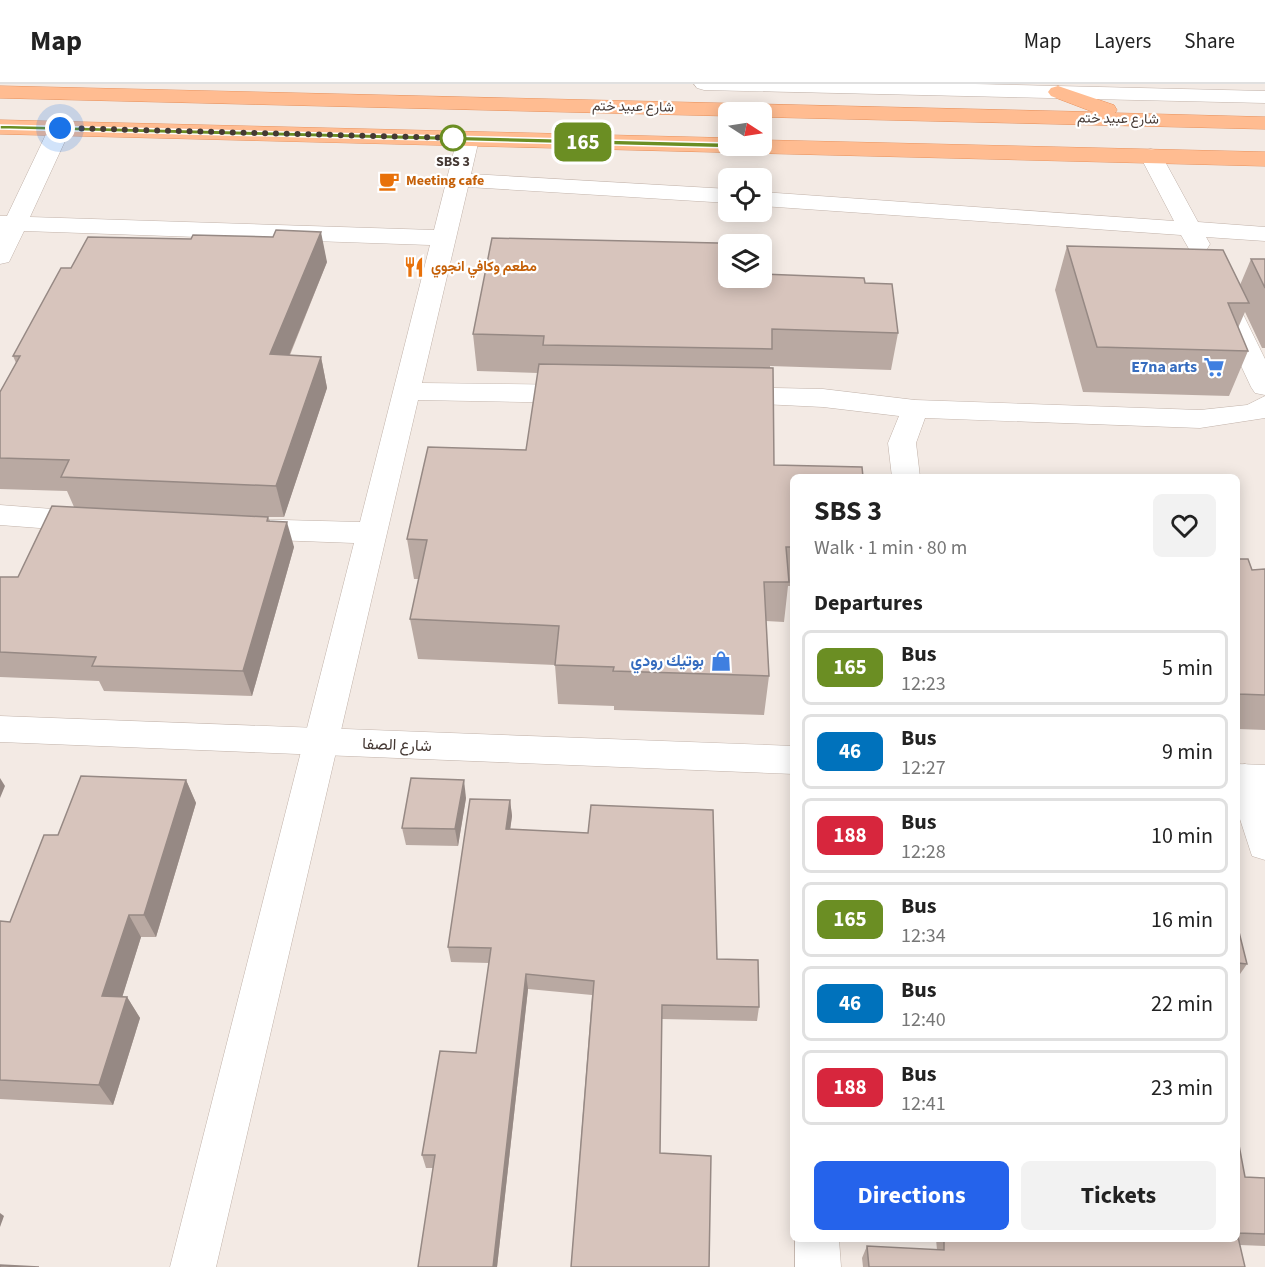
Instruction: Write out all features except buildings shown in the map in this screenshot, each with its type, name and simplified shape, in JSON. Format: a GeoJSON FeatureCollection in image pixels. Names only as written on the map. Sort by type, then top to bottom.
{"type":"FeatureCollection","features":[{"type":"Feature","properties":{"kind":"main road","name":"شارع عبيد ختم"},"geometry":{"type":"LineString","coordinates":[[0,92],[1265,123]]}},
{"type":"Feature","properties":{"kind":"main road"},"geometry":{"type":"LineString","coordinates":[[1058,92],[1133,119]]}},
{"type":"Feature","properties":{"kind":"main road"},"geometry":{"type":"LineString","coordinates":[[0,127],[718,146]]}},
{"type":"Feature","properties":{"kind":"main road"},"geometry":{"type":"LineString","coordinates":[[772,147],[1265,159]]}},
{"type":"Feature","properties":{"kind":"street","name":"شارع عبيد ختم"},"geometry":{"type":"LineString","coordinates":[[704,84],[1265,97]]}},
{"type":"Feature","properties":{"kind":"street"},"geometry":{"type":"LineString","coordinates":[[0,257],[8,223],[60,128]]}},
{"type":"Feature","properties":{"kind":"street"},"geometry":{"type":"LineString","coordinates":[[193,1267],[468,139]]}},
{"type":"Feature","properties":{"kind":"street"},"geometry":{"type":"LineString","coordinates":[[1152,156],[1191,229],[1265,387]]}},
{"type":"Feature","properties":{"kind":"street"},"geometry":{"type":"LineString","coordinates":[[458,180],[718,195]]}},
{"type":"Feature","properties":{"kind":"street"},"geometry":{"type":"LineString","coordinates":[[772,200],[1265,234]]}},
{"type":"Feature","properties":{"kind":"street"},"geometry":{"type":"LineString","coordinates":[[8,223],[444,238]]}},
{"type":"Feature","properties":{"kind":"street"},"geometry":{"type":"LineString","coordinates":[[407,391],[609,394]]}},
{"type":"Feature","properties":{"kind":"street"},"geometry":{"type":"LineString","coordinates":[[704,396],[823,398],[915,409],[1200,419],[1251,413],[1263,409],[1265,405]]}},
{"type":"Feature","properties":{"kind":"street"},"geometry":{"type":"LineString","coordinates":[[906,474],[902,443],[915,409]]}},
{"type":"Feature","properties":{"kind":"street"},"geometry":{"type":"LineString","coordinates":[[0,515],[119,524]]}},
{"type":"Feature","properties":{"kind":"street"},"geometry":{"type":"LineString","coordinates":[[222,528],[372,533]]}},
{"type":"Feature","properties":{"kind":"street","name":"شارع الصفا"},"geometry":{"type":"LineString","coordinates":[[0,729],[790,760]]}},
{"type":"Feature","properties":{"kind":"street"},"geometry":{"type":"LineString","coordinates":[[1249,778],[1265,845]]}},
{"type":"Feature","properties":{"kind":"street"},"geometry":{"type":"LineString","coordinates":[[817,1242],[818,1267]]}},
{"type":"Feature","properties":{"kind":"bus line","name":"165"},"geometry":{"type":"LineString","coordinates":[[0,127],[718,146]]}},
{"type":"Feature","properties":{"kind":"place","name":"SBS 3"},"geometry":{"type":"Point","coordinates":[453,138]}},
{"type":"Feature","properties":{"kind":"place","name":"Meeting cafe"},"geometry":{"type":"Point","coordinates":[389,181]}},
{"type":"Feature","properties":{"kind":"place","name":"مطعم وكافي انجوي"},"geometry":{"type":"Point","coordinates":[414,267]}},
{"type":"Feature","properties":{"kind":"place","name":"E7na arts"},"geometry":{"type":"Point","coordinates":[1214,367]}},
{"type":"Feature","properties":{"kind":"place","name":"بوتيك رودي"},"geometry":{"type":"Point","coordinates":[721,661]}},
{"type":"Feature","properties":{"kind":"route"},"geometry":{"type":"LineString","coordinates":[[60,128],[453,138]]}}]}
